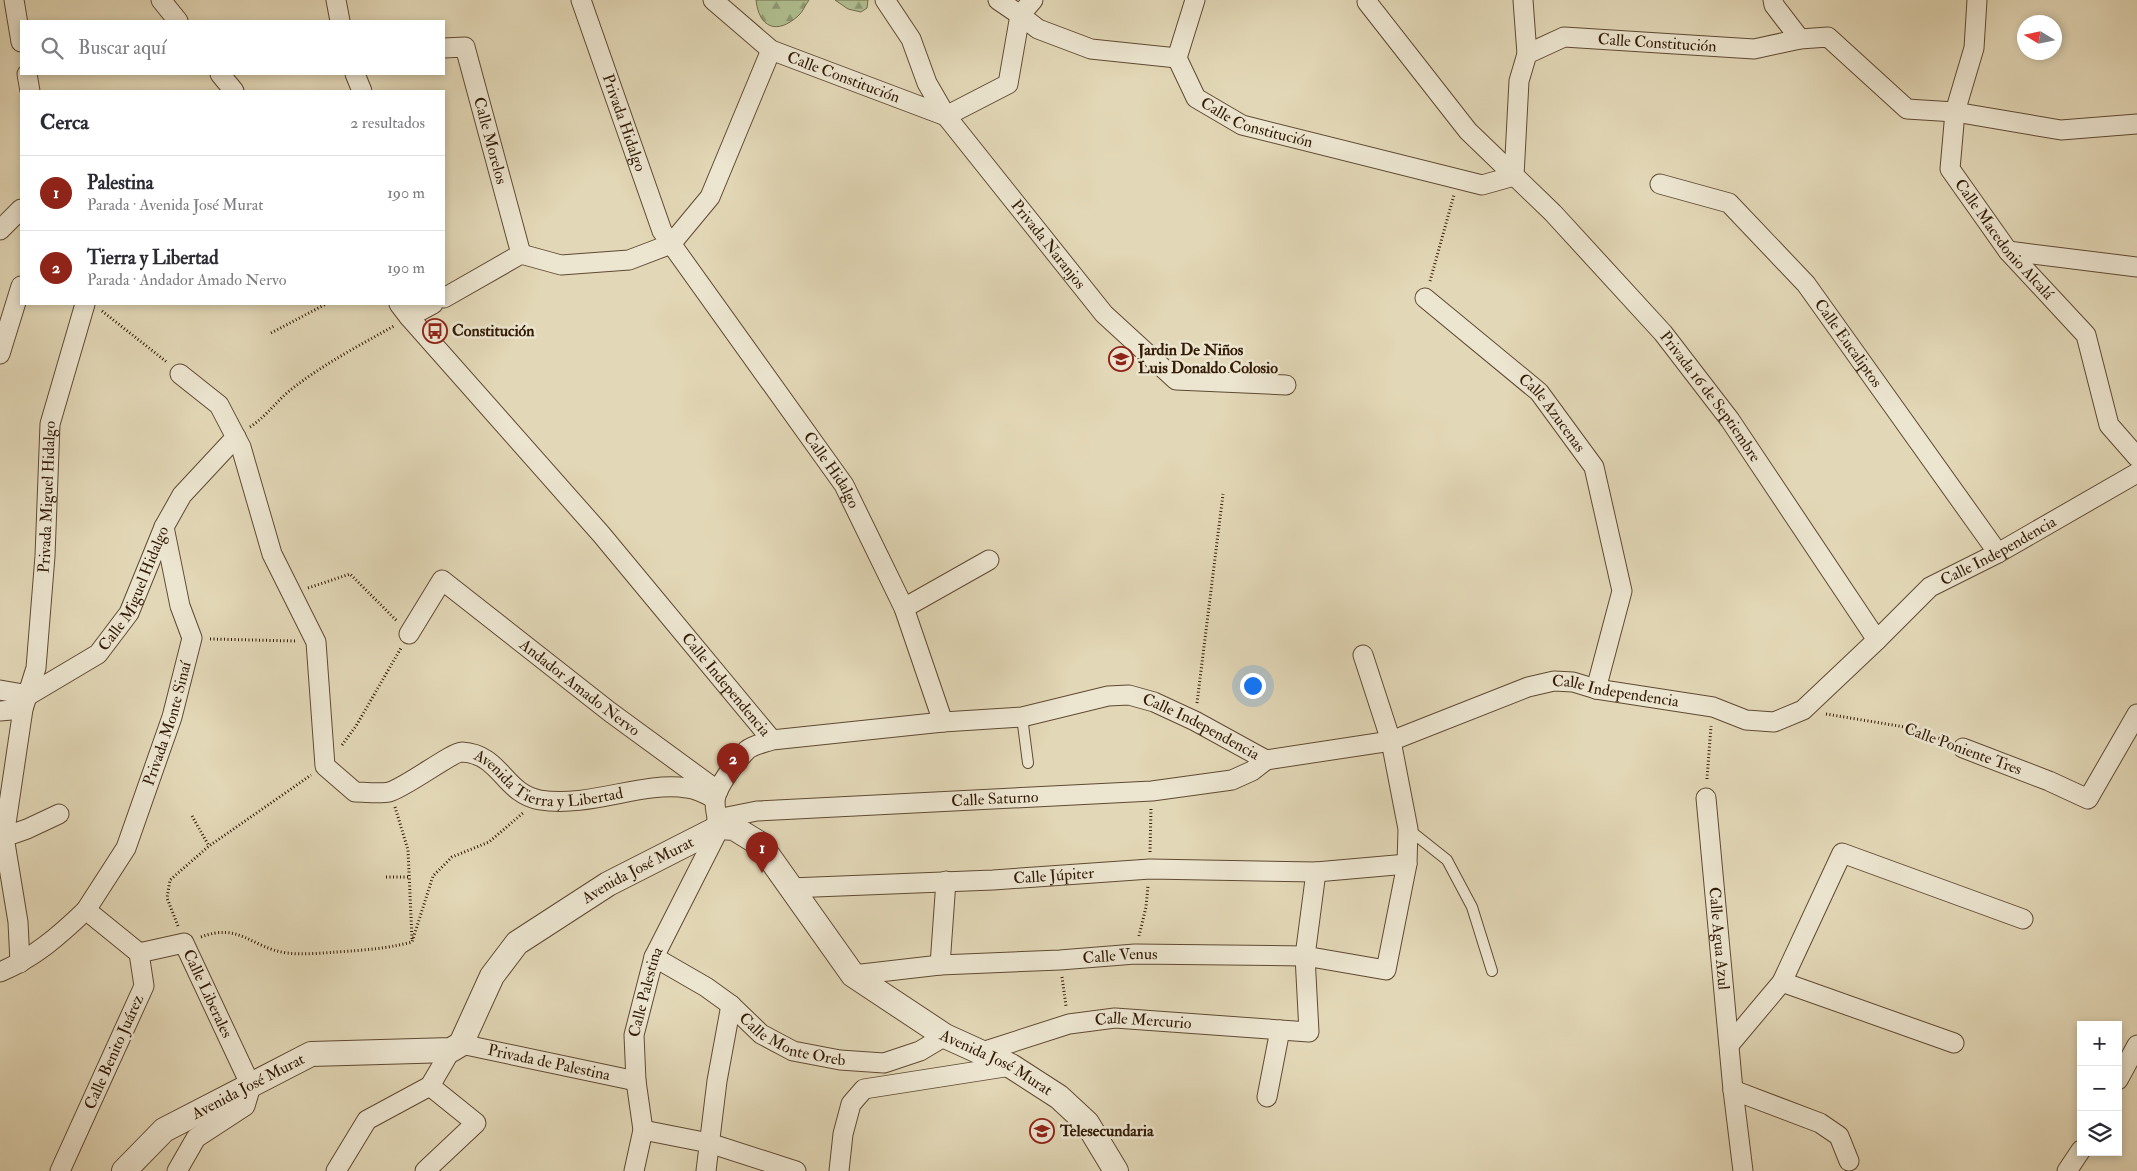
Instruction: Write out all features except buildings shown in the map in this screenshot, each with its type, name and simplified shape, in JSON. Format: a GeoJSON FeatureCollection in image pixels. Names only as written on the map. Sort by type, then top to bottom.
{"type":"FeatureCollection","features":[{"type":"Feature","properties":{"kind":"street"},"geometry":{"type":"LineString","coordinates":[[14,0],[20,36]]}},
{"type":"Feature","properties":{"kind":"street"},"geometry":{"type":"LineString","coordinates":[[161,0],[177,20]]}},
{"type":"Feature","properties":{"kind":"street"},"geometry":{"type":"LineString","coordinates":[[336,0],[340,20]]}},
{"type":"Feature","properties":{"kind":"street","name":"Privada Hidalgo"},"geometry":{"type":"LineString","coordinates":[[582,0],[662,231],[671,244]]}},
{"type":"Feature","properties":{"kind":"street"},"geometry":{"type":"LineString","coordinates":[[713,0],[771,50]]}},
{"type":"Feature","properties":{"kind":"street","name":"Privada Naranjos"},"geometry":{"type":"LineString","coordinates":[[884,0],[911,39],[927,83],[946,116],[1104,314],[1176,380],[1286,385]]}},
{"type":"Feature","properties":{"kind":"street"},"geometry":{"type":"LineString","coordinates":[[998,0],[1038,28],[1090,49],[1177,58],[1196,0]]}},
{"type":"Feature","properties":{"kind":"street"},"geometry":{"type":"LineString","coordinates":[[946,116],[1008,84],[1020,16],[1033,0]]}},
{"type":"Feature","properties":{"kind":"street"},"geometry":{"type":"LineString","coordinates":[[1514,176],[1519,82],[1527,54],[1523,0]]}},
{"type":"Feature","properties":{"kind":"street"},"geometry":{"type":"LineString","coordinates":[[1773,0],[1774,5],[1800,39]]}},
{"type":"Feature","properties":{"kind":"street","name":"Calle Macedonio Alcalá"},"geometry":{"type":"LineString","coordinates":[[1977,0],[1974,48],[1955,112],[1950,169],[2008,251],[2086,335],[2109,425],[2137,458]]}},
{"type":"Feature","properties":{"kind":"street","name":"Privada 16 de Septiembre"},"geometry":{"type":"LineString","coordinates":[[1367,2],[1468,131],[1553,213],[1663,333],[1730,420],[1878,640]]}},
{"type":"Feature","properties":{"kind":"street","name":"Calle Constitución"},"geometry":{"type":"LineString","coordinates":[[1527,54],[1564,37],[1754,49],[1800,39],[1828,36],[1907,109],[1955,112],[2061,130],[2137,124]]}},
{"type":"Feature","properties":{"kind":"street","name":"Calle Morelos"},"geometry":{"type":"LineString","coordinates":[[445,48],[465,47],[521,254]]}},
{"type":"Feature","properties":{"kind":"street","name":"Calle Constitución"},"geometry":{"type":"LineString","coordinates":[[521,254],[562,265],[629,260],[671,244],[710,197],[771,50],[946,116]]}},
{"type":"Feature","properties":{"kind":"street","name":"Calle Constitución"},"geometry":{"type":"LineString","coordinates":[[1177,58],[1196,98],[1242,125],[1482,185],[1514,176]]}},
{"type":"Feature","properties":{"kind":"street"},"geometry":{"type":"LineString","coordinates":[[27,75],[30,90]]}},
{"type":"Feature","properties":{"kind":"street"},"geometry":{"type":"LineString","coordinates":[[221,75],[233,90]]}},
{"type":"Feature","properties":{"kind":"street"},"geometry":{"type":"LineString","coordinates":[[355,75],[362,90]]}},
{"type":"Feature","properties":{"kind":"street","name":"Calle Eucaliptos"},"geometry":{"type":"LineString","coordinates":[[1660,184],[1729,203],[1806,284],[1998,553]]}},
{"type":"Feature","properties":{"kind":"street"},"geometry":{"type":"LineString","coordinates":[[0,230],[20,210]]}},
{"type":"Feature","properties":{"kind":"street","name":"Calle Hidalgo"},"geometry":{"type":"LineString","coordinates":[[671,244],[844,485],[904,608],[943,722]]}},
{"type":"Feature","properties":{"kind":"street"},"geometry":{"type":"LineString","coordinates":[[2008,251],[2137,267]]}},
{"type":"Feature","properties":{"kind":"street"},"geometry":{"type":"LineString","coordinates":[[445,297],[521,254]]}},
{"type":"Feature","properties":{"kind":"street"},"geometry":{"type":"LineString","coordinates":[[0,354],[20,289]]}},
{"type":"Feature","properties":{"kind":"street","name":"Calle Azucenas"},"geometry":{"type":"LineString","coordinates":[[1425,298],[1539,392],[1594,467],[1622,591],[1596,689]]}},
{"type":"Feature","properties":{"kind":"street","name":"Privada Miguel Hidalgo"},"geometry":{"type":"LineString","coordinates":[[20,963],[18,922],[4,837],[26,702],[37,658],[45,556],[50,424],[92,306]]}},
{"type":"Feature","properties":{"kind":"street","name":"Calle Independencia"},"geometry":{"type":"LineString","coordinates":[[416,308],[600,534],[772,740],[943,722],[1022,717],[1108,696],[1130,695],[1154,702],[1195,721],[1266,760],[1391,741],[1528,686],[1554,681],[1573,682],[1596,689],[1713,706],[1746,720],[1774,722],[1803,710],[1878,640],[1930,587],[1998,553],[2137,473]]}},
{"type":"Feature","properties":{"kind":"street"},"geometry":{"type":"LineString","coordinates":[[180,374],[219,405],[236,437],[241,447],[272,554],[316,642],[325,766]]}},
{"type":"Feature","properties":{"kind":"street","name":"Calle Miguel Hidalgo"},"geometry":{"type":"LineString","coordinates":[[26,702],[98,654],[129,613],[164,527],[182,495],[236,437]]}},
{"type":"Feature","properties":{"kind":"street"},"geometry":{"type":"LineString","coordinates":[[164,527],[180,606],[192,638]]}},
{"type":"Feature","properties":{"kind":"street"},"geometry":{"type":"LineString","coordinates":[[904,608],[989,560]]}},
{"type":"Feature","properties":{"kind":"street","name":"Andador Amado Nervo"},"geometry":{"type":"LineString","coordinates":[[409,634],[442,580],[717,795]]}},
{"type":"Feature","properties":{"kind":"street","name":"Privada Monte Sinaí"},"geometry":{"type":"LineString","coordinates":[[86,910],[126,848],[172,717],[192,638]]}},
{"type":"Feature","properties":{"kind":"street"},"geometry":{"type":"LineString","coordinates":[[1363,655],[1391,741],[1408,829],[1407,864]]}},
{"type":"Feature","properties":{"kind":"street"},"geometry":{"type":"LineString","coordinates":[[0,690],[26,702]]}},
{"type":"Feature","properties":{"kind":"street"},"geometry":{"type":"LineString","coordinates":[[0,711],[26,702]]}},
{"type":"Feature","properties":{"kind":"street","name":"Calle Poniente Tres"},"geometry":{"type":"LineString","coordinates":[[1963,748],[2049,781],[2088,799],[2137,714]]}},
{"type":"Feature","properties":{"kind":"street"},"geometry":{"type":"LineString","coordinates":[[718,823],[717,795],[731,769],[748,749],[772,740]]}},
{"type":"Feature","properties":{"kind":"street","name":"Avenida Tierra y Libertad"},"geometry":{"type":"LineString","coordinates":[[325,766],[355,792],[390,792],[460,752],[479,755],[498,769],[514,789],[539,800],[578,801],[656,788],[686,787],[717,795]]}},
{"type":"Feature","properties":{"kind":"street","name":"Calle Saturno"},"geometry":{"type":"LineString","coordinates":[[718,823],[757,811],[1152,791],[1232,780],[1252,772],[1266,760]]}},
{"type":"Feature","properties":{"kind":"street","name":"Calle Agua Azul"},"geometry":{"type":"LineString","coordinates":[[1706,798],[1733,1090],[1743,1171]]}},
{"type":"Feature","properties":{"kind":"street"},"geometry":{"type":"LineString","coordinates":[[4,837],[59,814]]}},
{"type":"Feature","properties":{"kind":"street","name":"Avenida José Murat"},"geometry":{"type":"LineString","coordinates":[[124,1171],[164,1130],[311,1054],[456,1047],[492,976],[517,943],[608,884],[718,823],[734,828],[760,844],[853,975],[946,1036],[1011,1066],[1060,1097],[1087,1124],[1116,1171]]}},
{"type":"Feature","properties":{"kind":"street","name":"Calle Palestina"},"geometry":{"type":"LineString","coordinates":[[634,1171],[643,1130],[636,1081],[634,1034],[654,957],[718,823]]}},
{"type":"Feature","properties":{"kind":"street"},"geometry":{"type":"LineString","coordinates":[[1730,1044],[1782,982],[1842,854],[2023,919]]}},
{"type":"Feature","properties":{"kind":"street","name":"Calle Júpiter"},"geometry":{"type":"LineString","coordinates":[[790,888],[993,880],[1150,869],[1316,872],[1407,864]]}},
{"type":"Feature","properties":{"kind":"street","name":"Calle Venus"},"geometry":{"type":"LineString","coordinates":[[853,975],[940,965],[1060,960],[1135,954],[1305,956],[1386,970],[1407,864]]}},
{"type":"Feature","properties":{"kind":"street"},"geometry":{"type":"LineString","coordinates":[[1305,956],[1316,872]]}},
{"type":"Feature","properties":{"kind":"street"},"geometry":{"type":"LineString","coordinates":[[940,965],[946,881]]}},
{"type":"Feature","properties":{"kind":"street"},"geometry":{"type":"LineString","coordinates":[[0,972],[20,963],[57,938],[86,910],[140,953]]}},
{"type":"Feature","properties":{"kind":"street","name":"Calle Liberales"},"geometry":{"type":"LineString","coordinates":[[140,953],[184,944],[251,1086]]}},
{"type":"Feature","properties":{"kind":"street","name":"Calle Benito Juárez"},"geometry":{"type":"LineString","coordinates":[[60,1171],[144,986],[140,953]]}},
{"type":"Feature","properties":{"kind":"street","name":"Calle Mercurio"},"geometry":{"type":"LineString","coordinates":[[982,1052],[1069,1024],[1115,1018],[1309,1032],[1305,956]]}},
{"type":"Feature","properties":{"kind":"street","name":"Calle Monte Oreb"},"geometry":{"type":"LineString","coordinates":[[654,957],[706,987],[731,1005],[761,1034],[793,1051],[840,1060],[884,1063],[920,1052],[946,1036]]}},
{"type":"Feature","properties":{"kind":"street"},"geometry":{"type":"LineString","coordinates":[[1782,982],[1954,1043]]}},
{"type":"Feature","properties":{"kind":"street"},"geometry":{"type":"LineString","coordinates":[[706,1171],[717,1081],[731,1005]]}},
{"type":"Feature","properties":{"kind":"street"},"geometry":{"type":"LineString","coordinates":[[1267,1097],[1280,1030]]}},
{"type":"Feature","properties":{"kind":"street"},"geometry":{"type":"LineString","coordinates":[[2122,1073],[2137,1045]]}},
{"type":"Feature","properties":{"kind":"street"},"geometry":{"type":"LineString","coordinates":[[336,1171],[367,1120],[430,1086],[456,1047]]}},
{"type":"Feature","properties":{"kind":"street","name":"Privada de Palestina"},"geometry":{"type":"LineString","coordinates":[[456,1047],[636,1081]]}},
{"type":"Feature","properties":{"kind":"street"},"geometry":{"type":"LineString","coordinates":[[839,1171],[842,1134],[851,1104],[864,1089],[1011,1066]]}},
{"type":"Feature","properties":{"kind":"street"},"geometry":{"type":"LineString","coordinates":[[177,1171],[196,1138],[245,1106],[251,1086]]}},
{"type":"Feature","properties":{"kind":"street"},"geometry":{"type":"LineString","coordinates":[[424,1171],[476,1123],[430,1086]]}},
{"type":"Feature","properties":{"kind":"street"},"geometry":{"type":"LineString","coordinates":[[1733,1090],[1820,1123],[1839,1136],[1849,1161]]}},
{"type":"Feature","properties":{"kind":"street"},"geometry":{"type":"LineString","coordinates":[[643,1130],[710,1143],[796,1171]]}},
{"type":"Feature","properties":{"kind":"street"},"geometry":{"type":"LineString","coordinates":[[2067,1171],[2077,1156]]}},
{"type":"Feature","properties":{"kind":"lane"},"geometry":{"type":"LineString","coordinates":[[1022,717],[1028,763]]}},
{"type":"Feature","properties":{"kind":"lane"},"geometry":{"type":"LineString","coordinates":[[1408,829],[1447,860],[1472,906],[1492,971]]}},
{"type":"Feature","properties":{"kind":"path"},"geometry":{"type":"LineString","coordinates":[[1425,298],[1458,179]]}},
{"type":"Feature","properties":{"kind":"path"},"geometry":{"type":"LineString","coordinates":[[270,333],[324,305]]}},
{"type":"Feature","properties":{"kind":"path"},"geometry":{"type":"LineString","coordinates":[[92,306],[180,374]]}},
{"type":"Feature","properties":{"kind":"path"},"geometry":{"type":"LineString","coordinates":[[236,437],[264,418],[292,389],[416,308]]}},
{"type":"Feature","properties":{"kind":"path"},"geometry":{"type":"LineString","coordinates":[[1195,721],[1223,494]]}},
{"type":"Feature","properties":{"kind":"path"},"geometry":{"type":"LineString","coordinates":[[293,593],[350,574],[409,634],[356,726],[325,766],[210,846],[170,880],[167,898],[184,944],[215,932],[236,933],[262,946],[287,953],[385,949],[412,942]]}},
{"type":"Feature","properties":{"kind":"path"},"geometry":{"type":"LineString","coordinates":[[192,638],[316,642]]}},
{"type":"Feature","properties":{"kind":"path"},"geometry":{"type":"LineString","coordinates":[[1706,798],[1713,706]]}},
{"type":"Feature","properties":{"kind":"path","name":"Calle Poniente Tres"},"geometry":{"type":"LineString","coordinates":[[1803,710],[1917,729],[1963,748]]}},
{"type":"Feature","properties":{"kind":"path"},"geometry":{"type":"LineString","coordinates":[[1135,954],[1146,907],[1150,869],[1152,791]]}},
{"type":"Feature","properties":{"kind":"path"},"geometry":{"type":"LineString","coordinates":[[390,792],[408,850],[412,942]]}},
{"type":"Feature","properties":{"kind":"path"},"geometry":{"type":"LineString","coordinates":[[412,942],[433,876],[452,857],[489,842],[539,800]]}},
{"type":"Feature","properties":{"kind":"path"},"geometry":{"type":"LineString","coordinates":[[192,816],[210,846]]}},
{"type":"Feature","properties":{"kind":"path"},"geometry":{"type":"LineString","coordinates":[[386,877],[409,877]]}},
{"type":"Feature","properties":{"kind":"path"},"geometry":{"type":"LineString","coordinates":[[1060,960],[1069,1024]]}},
{"type":"Feature","properties":{"kind":"green space"},"geometry":{"type":"Polygon","coordinates":[[[756,0],[809,0],[798,16],[790,22],[776,27],[770,26],[761,17],[756,0]]]}},
{"type":"Feature","properties":{"kind":"green space"},"geometry":{"type":"Polygon","coordinates":[[[835,0],[868,0],[867,8],[861,12],[848,9],[835,0]]]}},
{"type":"Feature","properties":{"kind":"place","name":"Constitución"},"geometry":{"type":"Point","coordinates":[435,331]}},
{"type":"Feature","properties":{"kind":"place","name":"Jardin De Niños Luis Donaldo Colosio"},"geometry":{"type":"Point","coordinates":[1121,359]}},
{"type":"Feature","properties":{"kind":"place","name":"Tierra y Libertad"},"geometry":{"type":"Point","coordinates":[733,784]}},
{"type":"Feature","properties":{"kind":"place","name":"Palestina"},"geometry":{"type":"Point","coordinates":[762,873]}},
{"type":"Feature","properties":{"kind":"place","name":"Telesecundaria"},"geometry":{"type":"Point","coordinates":[1042,1131]}}]}
